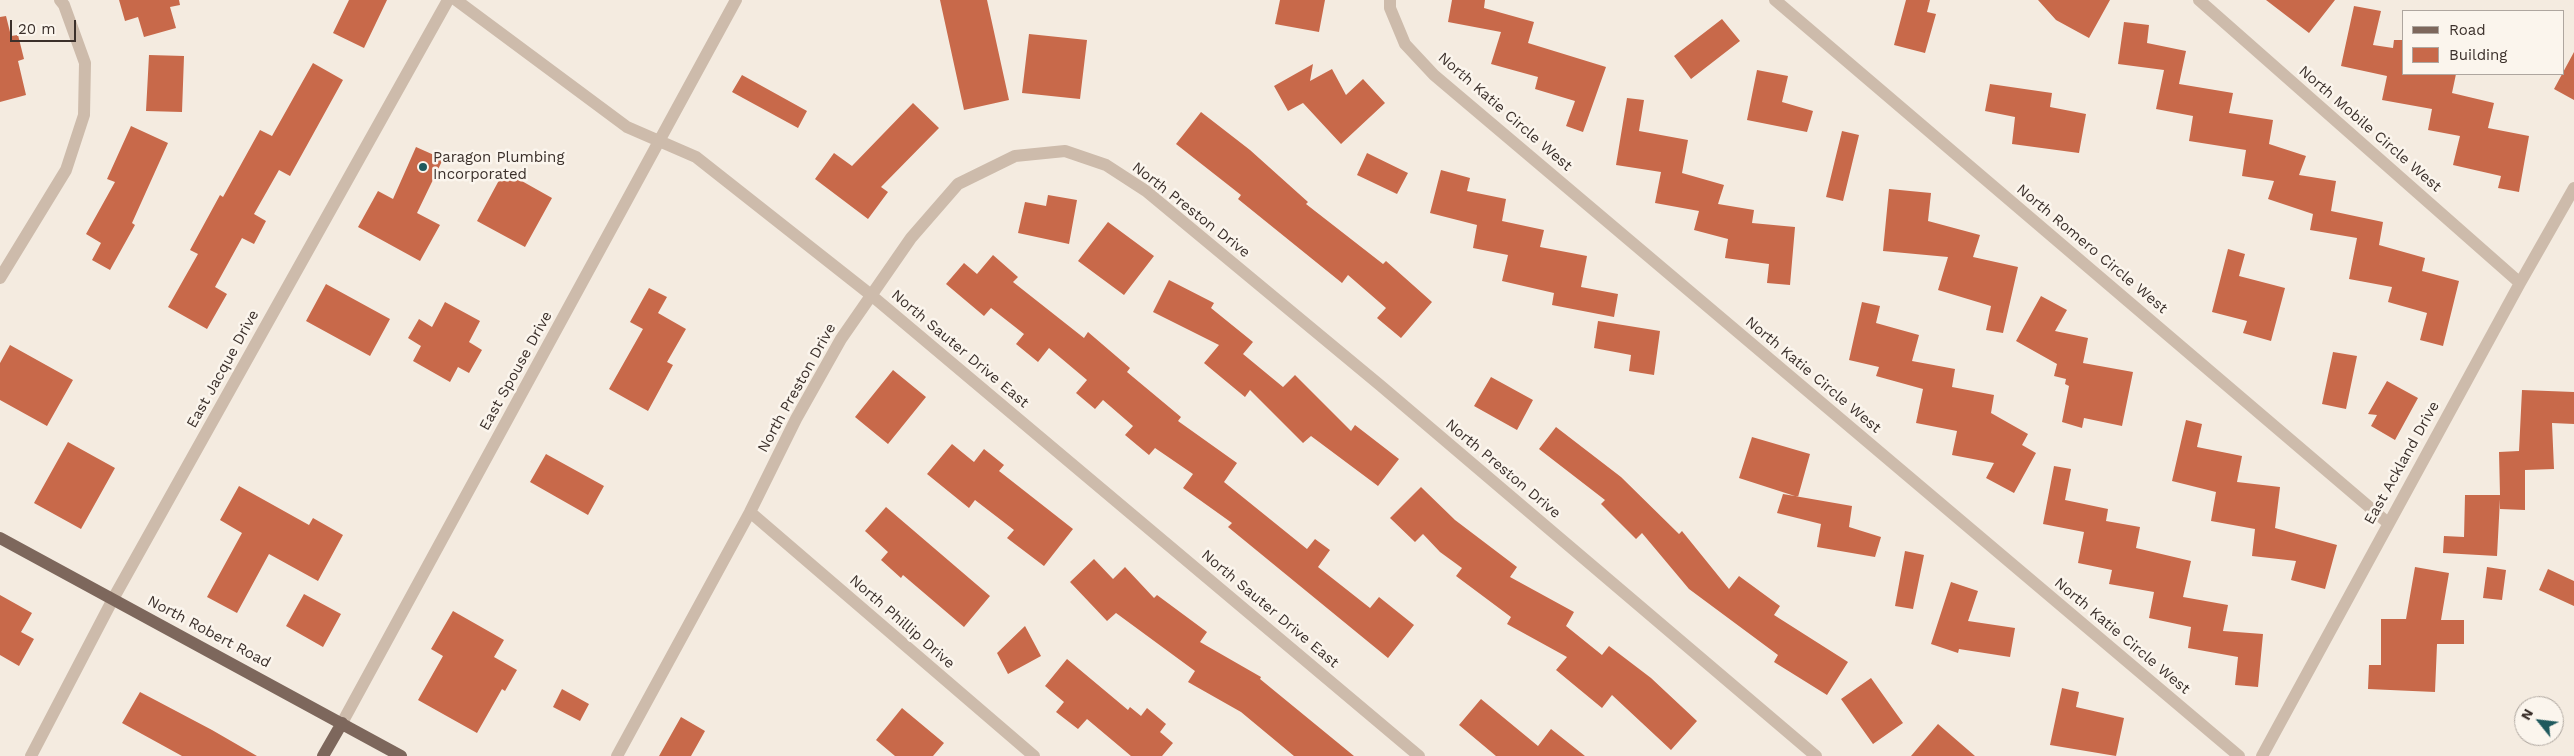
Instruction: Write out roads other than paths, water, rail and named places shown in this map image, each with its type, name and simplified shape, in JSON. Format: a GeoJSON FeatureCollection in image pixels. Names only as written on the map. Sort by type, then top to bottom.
{"type":"FeatureCollection","features":[{"type":"Feature","properties":{"kind":"main road","name":"North Robert Road"},"geometry":{"type":"LineString","coordinates":[[0,538],[401,756]]}},
{"type":"Feature","properties":{"kind":"main road","name":"East Spouse Drive"},"geometry":{"type":"LineString","coordinates":[[323,756],[342,723]]}},
{"type":"Feature","properties":{"kind":"street"},"geometry":{"type":"LineString","coordinates":[[1,273],[66,170],[84,116],[85,63],[64,5],[60,0]]}},
{"type":"Feature","properties":{"kind":"street","name":"East Jacque Drive"},"geometry":{"type":"LineString","coordinates":[[31,756],[113,599],[448,0]]}},
{"type":"Feature","properties":{"kind":"street","name":"North Sauter Drive East"},"geometry":{"type":"LineString","coordinates":[[456,0],[628,127],[696,157],[870,295],[1419,756]]}},
{"type":"Feature","properties":{"kind":"street","name":"East Spouse Drive"},"geometry":{"type":"LineString","coordinates":[[342,723],[736,0]]}},
{"type":"Feature","properties":{"kind":"street","name":"North Katie Circle West"},"geometry":{"type":"LineString","coordinates":[[1390,0],[1390,8],[1405,44],[1434,75],[2240,756]]}},
{"type":"Feature","properties":{"kind":"street","name":"North Romero Circle West"},"geometry":{"type":"LineString","coordinates":[[1775,0],[2388,523]]}},
{"type":"Feature","properties":{"kind":"street","name":"North Mobile Circle West"},"geometry":{"type":"LineString","coordinates":[[2199,0],[2520,282]]}},
{"type":"Feature","properties":{"kind":"street","name":"North Preston Drive"},"geometry":{"type":"LineString","coordinates":[[617,756],[750,512],[796,419],[841,339],[911,238],[958,184],[1015,156],[1065,151],[1106,165],[1146,191],[1381,386],[1816,756]]}},
{"type":"Feature","properties":{"kind":"street","name":"East Ackland Drive"},"geometry":{"type":"LineString","coordinates":[[2262,756],[2520,282],[2574,188]]}},
{"type":"Feature","properties":{"kind":"street","name":"North Phillip Drive"},"geometry":{"type":"LineString","coordinates":[[750,512],[1034,756]]}},
{"type":"Feature","properties":{"kind":"place","name":"Paragon Plumbing Incorporated"},"geometry":{"type":"Point","coordinates":[423,167]}}]}
